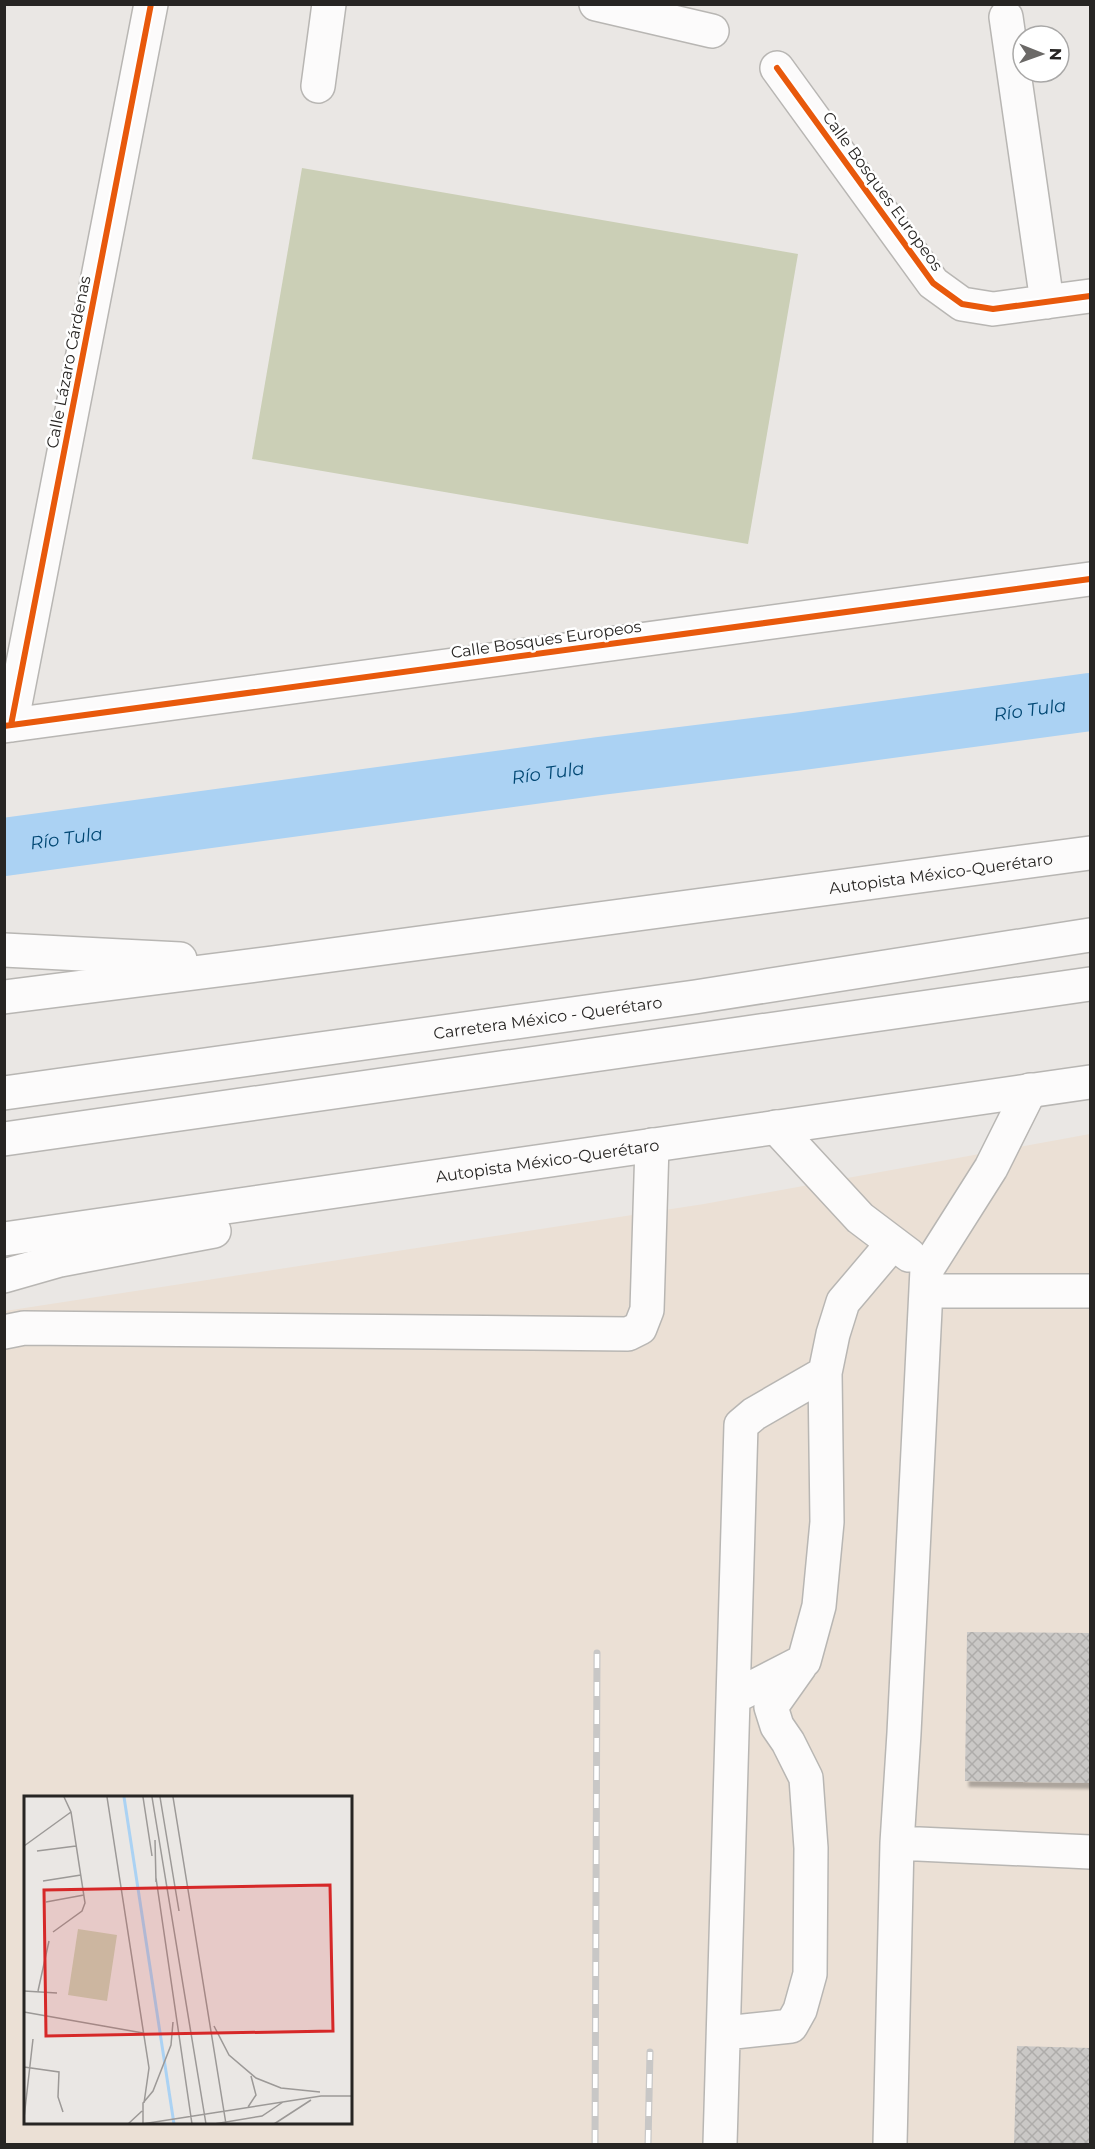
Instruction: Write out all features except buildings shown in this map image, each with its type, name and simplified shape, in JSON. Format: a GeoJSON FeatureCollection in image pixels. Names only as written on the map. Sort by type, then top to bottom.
{"type":"FeatureCollection","features":[{"type":"Feature","properties":{"kind":"main road","name":"Calle Lázaro Cárdenas"},"geometry":{"type":"LineString","coordinates":[[8,725],[151,4]]}},
{"type":"Feature","properties":{"kind":"main road"},"geometry":{"type":"LineString","coordinates":[[318,86],[329,4]]}},
{"type":"Feature","properties":{"kind":"main road"},"geometry":{"type":"LineString","coordinates":[[596,4],[712,31]]}},
{"type":"Feature","properties":{"kind":"main road"},"geometry":{"type":"LineString","coordinates":[[1006,16],[1047,302]]}},
{"type":"Feature","properties":{"kind":"main road","name":"Calle Bosques Europeos"},"geometry":{"type":"LineString","coordinates":[[777,68],[933,283],[962,304],[993,309],[1090,296]]}},
{"type":"Feature","properties":{"kind":"main road","name":"Calle Bosques Europeos"},"geometry":{"type":"LineString","coordinates":[[8,725],[1090,579]]}},
{"type":"Feature","properties":{"kind":"main road","name":"Autopista México-Querétaro"},"geometry":{"type":"LineString","coordinates":[[4,997],[1090,852]]}},
{"type":"Feature","properties":{"kind":"main road","name":"Carretera México - Querétaro"},"geometry":{"type":"LineString","coordinates":[[4,1093],[695,997],[1090,935]]}},
{"type":"Feature","properties":{"kind":"main road"},"geometry":{"type":"LineString","coordinates":[[4,950],[272,963]]}},
{"type":"Feature","properties":{"kind":"main road"},"geometry":{"type":"LineString","coordinates":[[4,1139],[1090,984]]}},
{"type":"Feature","properties":{"kind":"main road","name":"Autopista México-Querétaro"},"geometry":{"type":"LineString","coordinates":[[4,1239],[1090,1082]]}},
{"type":"Feature","properties":{"kind":"main road"},"geometry":{"type":"LineString","coordinates":[[890,2145],[897,1843],[927,1280],[991,1168],[1030,1090]]}},
{"type":"Feature","properties":{"kind":"main road"},"geometry":{"type":"LineString","coordinates":[[776,1127],[860,1218],[893,1243],[927,1280],[1090,1291]]}},
{"type":"Feature","properties":{"kind":"main road"},"geometry":{"type":"LineString","coordinates":[[4,1332],[24,1328],[628,1334],[640,1328],[647,1311],[652,1145]]}},
{"type":"Feature","properties":{"kind":"main road"},"geometry":{"type":"LineString","coordinates":[[4,1276],[60,1260],[199,1234],[248,1222],[338,1191]]}},
{"type":"Feature","properties":{"kind":"main road"},"geometry":{"type":"LineString","coordinates":[[724,2033],[791,2026],[800,2010],[810,1974],[811,1848],[806,1778],[789,1742],[777,1726],[771,1707],[804,1661],[819,1606],[827,1522],[825,1373],[843,1302],[893,1243]]}},
{"type":"Feature","properties":{"kind":"main road"},"geometry":{"type":"LineString","coordinates":[[720,2145],[741,1425],[754,1414],[825,1373]]}},
{"type":"Feature","properties":{"kind":"main road"},"geometry":{"type":"LineString","coordinates":[[734,1697],[804,1661]]}},
{"type":"Feature","properties":{"kind":"main road"},"geometry":{"type":"LineString","coordinates":[[897,1843],[1090,1852]]}},
{"type":"Feature","properties":{"kind":"shaded area"},"geometry":{"type":"Polygon","coordinates":[[[1090,1134],[1090,2144],[5,2144],[5,1311],[704,1204],[1090,1134]]]}},
{"type":"Feature","properties":{"kind":"green space"},"geometry":{"type":"Polygon","coordinates":[[[302,168],[798,254],[748,544],[252,459],[302,168]]]}},
{"type":"Feature","properties":{"kind":"waterway","name":"Río Tula"},"geometry":{"type":"LineString","coordinates":[[4,847],[1090,702]]}},
{"type":"Feature","properties":{"kind":"railway"},"geometry":{"type":"LineString","coordinates":[[595,2144],[597,1653]]}},
{"type":"Feature","properties":{"kind":"railway"},"geometry":{"type":"LineString","coordinates":[[648,2144],[650,2052]]}},
{"type":"Feature","properties":{"kind":"cycle path"},"geometry":{"type":"LineString","coordinates":[[11,725],[151,4]]}},
{"type":"Feature","properties":{"kind":"cycle path"},"geometry":{"type":"LineString","coordinates":[[777,68],[933,283],[962,304],[993,309],[1090,296]]}},
{"type":"Feature","properties":{"kind":"cycle path"},"geometry":{"type":"LineString","coordinates":[[4,726],[1090,579]]}}]}
